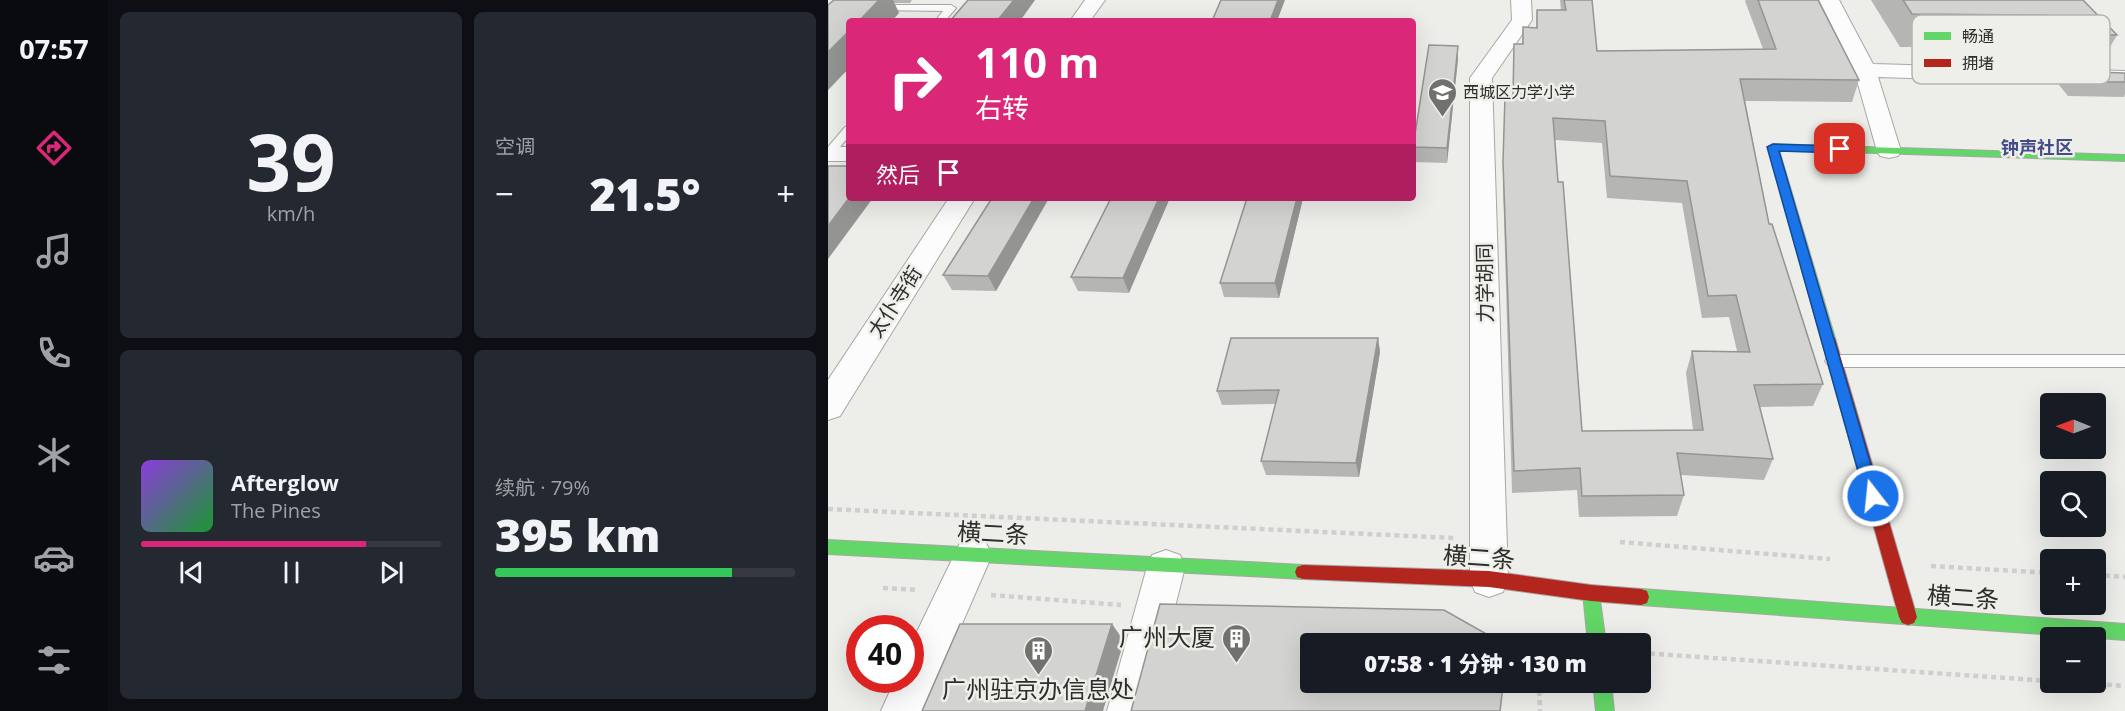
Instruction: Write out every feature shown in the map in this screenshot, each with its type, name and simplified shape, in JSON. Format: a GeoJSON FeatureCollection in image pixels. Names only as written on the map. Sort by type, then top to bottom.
{"type":"FeatureCollection","features":[{"type":"Feature","properties":{"kind":"street"},"geometry":{"type":"LineString","coordinates":[[1082,18],[1095,0]]}},
{"type":"Feature","properties":{"kind":"street","name":"力学胡同"},"geometry":{"type":"LineString","coordinates":[[1489,579],[1481,78],[1522,20],[1521,0]]}},
{"type":"Feature","properties":{"kind":"street"},"geometry":{"type":"LineString","coordinates":[[1829,0],[1865,70],[1889,151]]}},
{"type":"Feature","properties":{"kind":"street"},"geometry":{"type":"LineString","coordinates":[[1865,70],[1912,71]]}},
{"type":"Feature","properties":{"kind":"street"},"geometry":{"type":"LineString","coordinates":[[2110,78],[2125,78]]}},
{"type":"Feature","properties":{"kind":"street"},"geometry":{"type":"LineString","coordinates":[[1908,617],[1773,147],[2125,158]]}},
{"type":"Feature","properties":{"kind":"street"},"geometry":{"type":"LineString","coordinates":[[828,154],[846,154]]}},
{"type":"Feature","properties":{"kind":"street","name":"太仆寺街"},"geometry":{"type":"LineString","coordinates":[[828,407],[960,201]]}},
{"type":"Feature","properties":{"kind":"street","name":"横二条"},"geometry":{"type":"LineString","coordinates":[[828,547],[1166,567],[1489,579],[1591,592],[2125,632]]}},
{"type":"Feature","properties":{"kind":"street"},"geometry":{"type":"LineString","coordinates":[[902,711],[973,555]]}},
{"type":"Feature","properties":{"kind":"street"},"geometry":{"type":"LineString","coordinates":[[1128,711],[1166,567]]}},
{"type":"Feature","properties":{"kind":"street"},"geometry":{"type":"LineString","coordinates":[[1591,592],[1596,633]]}},
{"type":"Feature","properties":{"kind":"street"},"geometry":{"type":"LineString","coordinates":[[1603,693],[1605,711]]}},
{"type":"Feature","properties":{"kind":"lane"},"geometry":{"type":"LineString","coordinates":[[872,8],[951,8],[943,18]]}},
{"type":"Feature","properties":{"kind":"lane"},"geometry":{"type":"LineString","coordinates":[[828,154],[846,133]]}},
{"type":"Feature","properties":{"kind":"lane"},"geometry":{"type":"LineString","coordinates":[[1833,361],[2125,361]]}},
{"type":"Feature","properties":{"kind":"path"},"geometry":{"type":"LineString","coordinates":[[828,509],[1488,540]]}},
{"type":"Feature","properties":{"kind":"path"},"geometry":{"type":"LineString","coordinates":[[1620,542],[1830,559]]}},
{"type":"Feature","properties":{"kind":"path"},"geometry":{"type":"LineString","coordinates":[[1893,564],[2040,572]]}},
{"type":"Feature","properties":{"kind":"path"},"geometry":{"type":"LineString","coordinates":[[2106,576],[2125,577]]}},
{"type":"Feature","properties":{"kind":"path"},"geometry":{"type":"LineString","coordinates":[[1651,654],[2040,680]]}},
{"type":"Feature","properties":{"kind":"path"},"geometry":{"type":"LineString","coordinates":[[2106,685],[2125,686]]}},
{"type":"Feature","properties":{"kind":"path"},"geometry":{"type":"LineString","coordinates":[[1539,693],[1540,711]]}},
{"type":"Feature","properties":{"kind":"building"},"geometry":{"type":"Polygon","coordinates":[[[834,0],[879,0],[862,18],[846,18],[846,34],[828,52],[828,5],[834,0]]]}},
{"type":"Feature","properties":{"kind":"building"},"geometry":{"type":"Polygon","coordinates":[[[968,0],[1014,0],[999,18],[953,18],[968,0]]]}},
{"type":"Feature","properties":{"kind":"building"},"geometry":{"type":"Polygon","coordinates":[[[1221,0],[1278,0],[1271,18],[1213,18],[1221,0]]]}},
{"type":"Feature","properties":{"kind":"building"},"geometry":{"type":"Polygon","coordinates":[[[1564,0],[1592,0],[1597,51],[1776,49],[1758,0],[1818,0],[1859,80],[1740,79],[1769,224],[1772,224],[1823,384],[1754,385],[1773,459],[1677,453],[1684,495],[1582,496],[1580,468],[1514,471],[1503,162],[1505,96],[1513,96],[1514,44],[1523,44],[1523,27],[1537,28],[1537,10],[1566,10],[1564,0]],[[1553,118],[1558,182],[1563,182],[1582,431],[1703,430],[1692,351],[1750,352],[1736,295],[1708,296],[1687,181],[1610,176],[1605,121],[1553,118]]]}},
{"type":"Feature","properties":{"kind":"building"},"geometry":{"type":"Polygon","coordinates":[[[1903,0],[2083,0],[2098,15],[2046,15],[1912,14],[1903,0]]]}},
{"type":"Feature","properties":{"kind":"building"},"geometry":{"type":"Polygon","coordinates":[[[2110,28],[2117,35],[2110,35],[2110,28]]]}},
{"type":"Feature","properties":{"kind":"building"},"geometry":{"type":"Polygon","coordinates":[[[1429,45],[1458,46],[1447,148],[1416,147],[1416,128],[1429,45]]]}},
{"type":"Feature","properties":{"kind":"building"},"geometry":{"type":"Polygon","coordinates":[[[2110,73],[2124,73],[2125,82],[2110,82],[2110,73]]]}},
{"type":"Feature","properties":{"kind":"building"},"geometry":{"type":"Polygon","coordinates":[[[828,166],[846,166],[847,201],[828,226],[828,166]]]}},
{"type":"Feature","properties":{"kind":"building"},"geometry":{"type":"Polygon","coordinates":[[[990,201],[1032,201],[988,276],[943,275],[990,201]]]}},
{"type":"Feature","properties":{"kind":"building"},"geometry":{"type":"Polygon","coordinates":[[[1109,201],[1158,201],[1123,278],[1071,277],[1109,201]]]}},
{"type":"Feature","properties":{"kind":"building"},"geometry":{"type":"Polygon","coordinates":[[[1246,201],[1296,201],[1275,283],[1220,283],[1246,201]]]}},
{"type":"Feature","properties":{"kind":"building"},"geometry":{"type":"Polygon","coordinates":[[[1231,338],[1378,338],[1356,463],[1261,461],[1279,390],[1217,391],[1231,338]]]}},
{"type":"Feature","properties":{"kind":"building","name":"广州大厦"},"geometry":{"type":"Polygon","coordinates":[[[1160,604],[1444,610],[1485,633],[1300,633],[1300,693],[1502,693],[1500,711],[1131,711],[1160,604]]]}},
{"type":"Feature","properties":{"kind":"building","name":"广州驻京办信息处"},"geometry":{"type":"Polygon","coordinates":[[[960,624],[1112,624],[1085,711],[922,711],[960,624]]]}},
{"type":"Feature","properties":{"kind":"traffic: fast"},"geometry":{"type":"LineString","coordinates":[[1828,338],[1773,147],[2125,158]]}},
{"type":"Feature","properties":{"kind":"traffic: fast"},"geometry":{"type":"LineString","coordinates":[[828,547],[1303,572]]}},
{"type":"Feature","properties":{"kind":"traffic: fast"},"geometry":{"type":"LineString","coordinates":[[1591,593],[1596,633]]}},
{"type":"Feature","properties":{"kind":"traffic: fast"},"geometry":{"type":"LineString","coordinates":[[1641,597],[2125,632]]}},
{"type":"Feature","properties":{"kind":"traffic: fast"},"geometry":{"type":"LineString","coordinates":[[1603,693],[1605,711]]}},
{"type":"Feature","properties":{"kind":"traffic: jam"},"geometry":{"type":"LineString","coordinates":[[1828,338],[1908,617]]}},
{"type":"Feature","properties":{"kind":"traffic: jam"},"geometry":{"type":"LineString","coordinates":[[1303,572],[1489,579],[1591,593],[1641,597]]}},
{"type":"Feature","properties":{"kind":"place","name":"西城区力学小学"},"geometry":{"type":"Point","coordinates":[1442,118]}},
{"type":"Feature","properties":{"kind":"place","name":"广州大厦"},"geometry":{"type":"Point","coordinates":[1236,664]}},
{"type":"Feature","properties":{"kind":"place","name":"广州驻京办信息处"},"geometry":{"type":"Point","coordinates":[1038,676]}},
{"type":"Feature","properties":{"kind":"district","name":"钟声社区"},"geometry":{"type":"Point","coordinates":[2037,148]}},
{"type":"Feature","properties":{"kind":"route"},"geometry":{"type":"LineString","coordinates":[[1840,149],[1773,147],[1873,496]]}}]}
